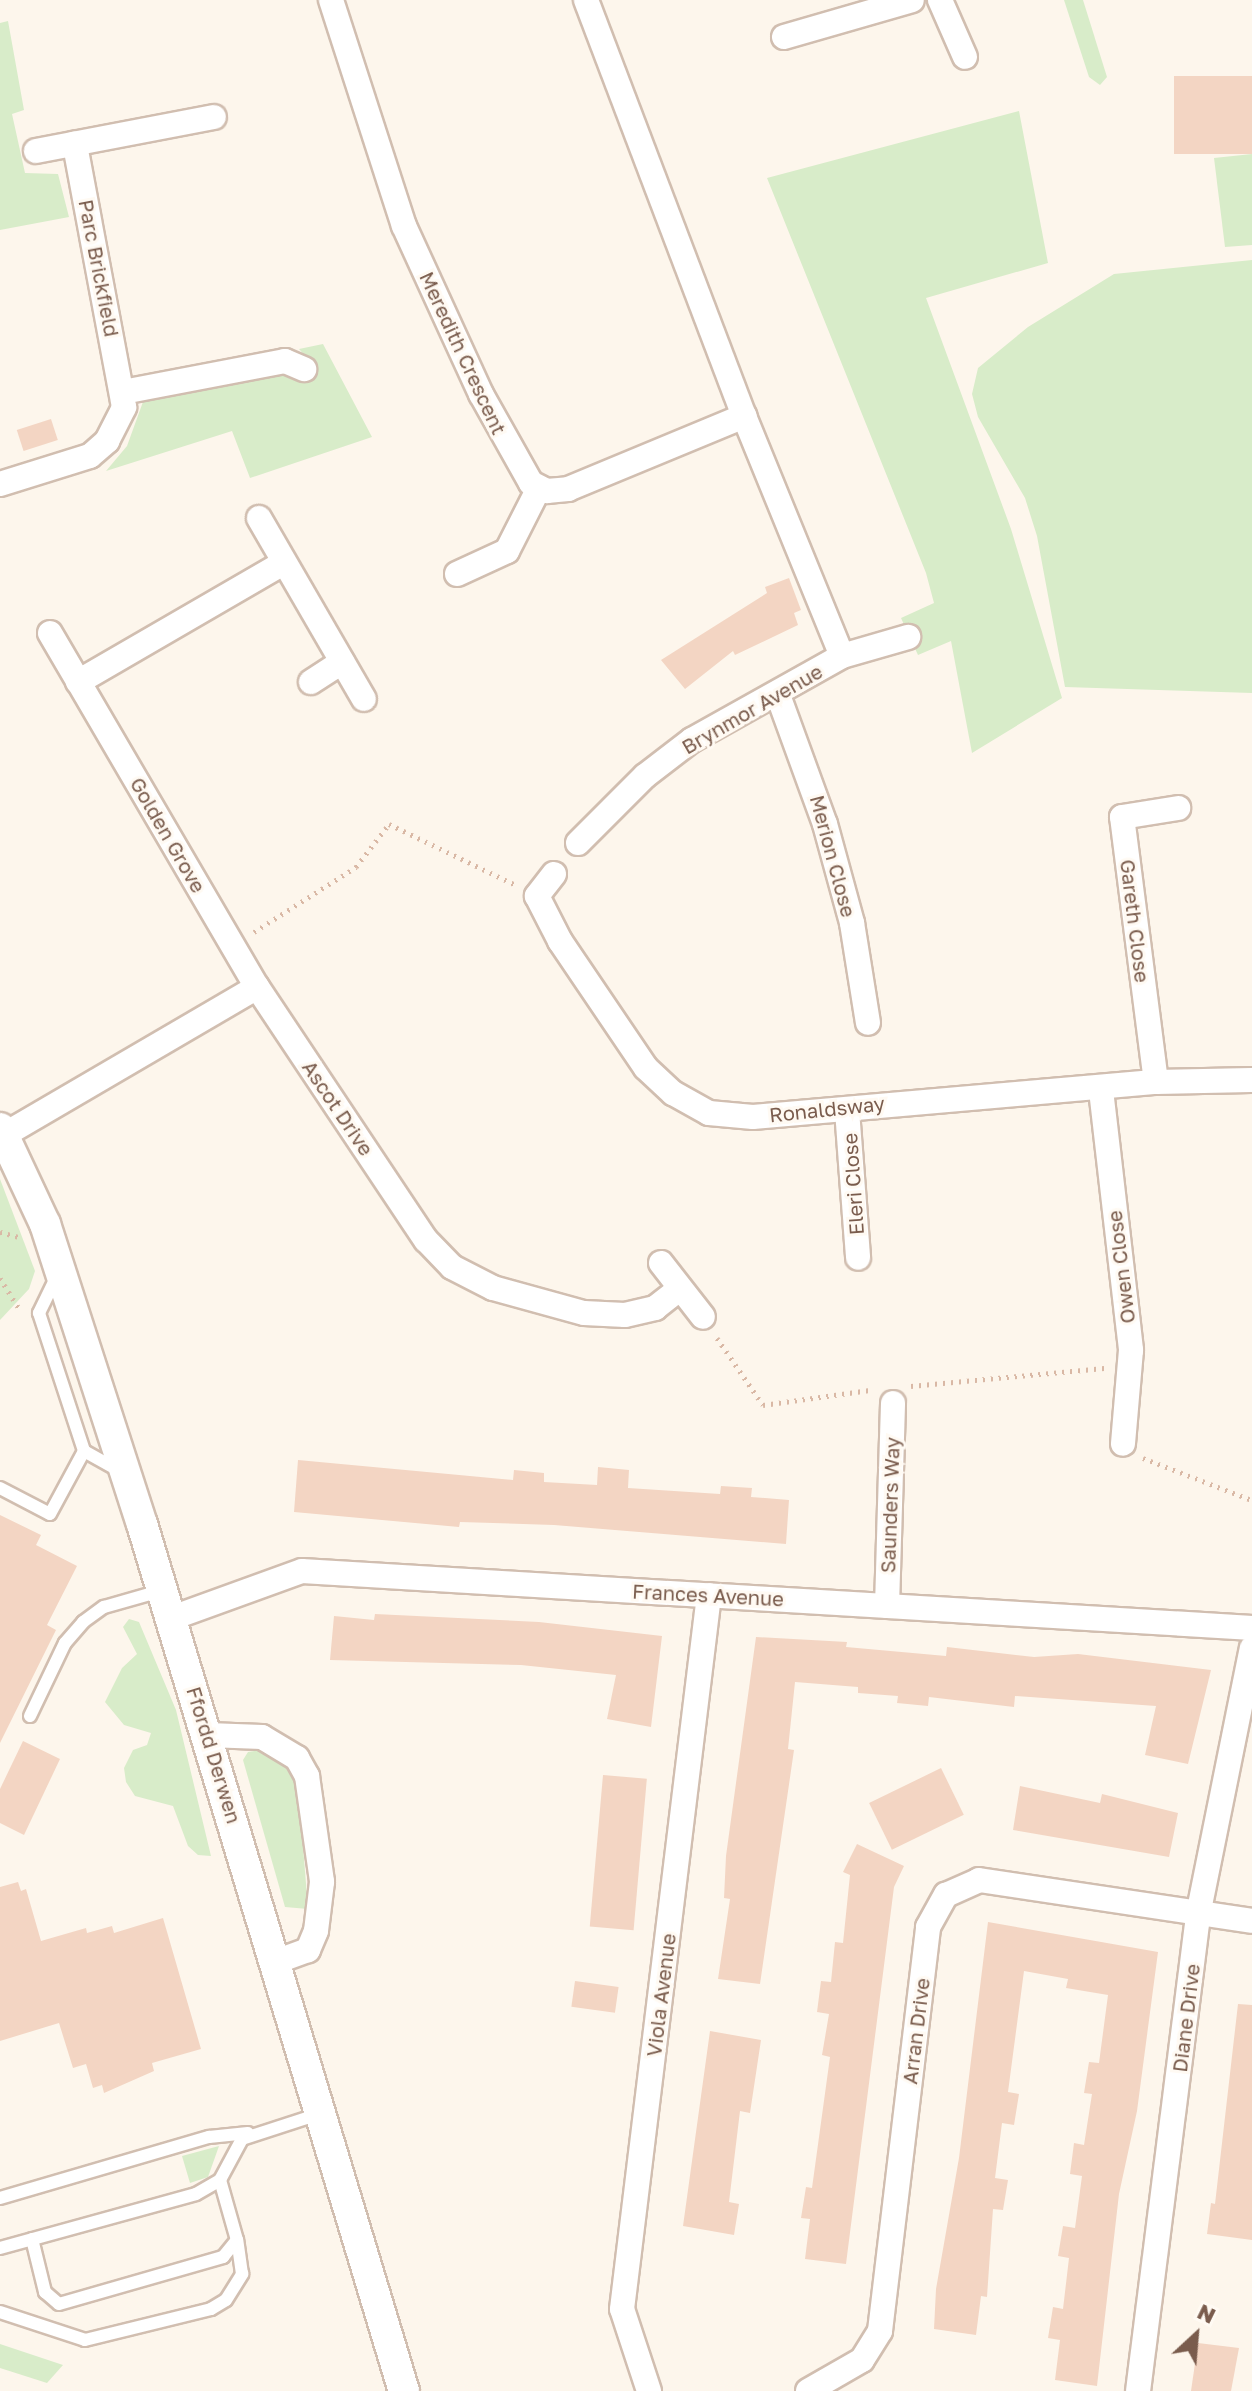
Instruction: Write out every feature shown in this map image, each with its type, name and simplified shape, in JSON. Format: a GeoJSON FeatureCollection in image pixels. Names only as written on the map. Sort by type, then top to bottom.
{"type":"FeatureCollection","features":[{"type":"Feature","properties":{"kind":"street","name":"Meredith Crescent"},"geometry":{"type":"LineString","coordinates":[[331,0],[404,226],[514,460],[539,488]]}},
{"type":"Feature","properties":{"kind":"street"},"geometry":{"type":"LineString","coordinates":[[586,0],[744,416],[842,656]]}},
{"type":"Feature","properties":{"kind":"street"},"geometry":{"type":"LineString","coordinates":[[784,37],[833,11],[912,0]]}},
{"type":"Feature","properties":{"kind":"street"},"geometry":{"type":"LineString","coordinates":[[940,0],[965,57]]}},
{"type":"Feature","properties":{"kind":"street"},"geometry":{"type":"LineString","coordinates":[[36,151],[214,117]]}},
{"type":"Feature","properties":{"kind":"street","name":"Parc Brickfield"},"geometry":{"type":"LineString","coordinates":[[0,484],[90,456],[120,420],[123,392],[75,144]]}},
{"type":"Feature","properties":{"kind":"street"},"geometry":{"type":"LineString","coordinates":[[123,392],[285,361],[304,369]]}},
{"type":"Feature","properties":{"kind":"street"},"geometry":{"type":"LineString","coordinates":[[457,574],[507,551],[539,488],[568,489],[744,416]]}},
{"type":"Feature","properties":{"kind":"street"},"geometry":{"type":"LineString","coordinates":[[259,518],[364,699]]}},
{"type":"Feature","properties":{"kind":"street"},"geometry":{"type":"LineString","coordinates":[[78,682],[283,563]]}},
{"type":"Feature","properties":{"kind":"street","name":"Golden Grove"},"geometry":{"type":"LineString","coordinates":[[50,633],[257,987]]}},
{"type":"Feature","properties":{"kind":"street","name":"Brynmor Avenue"},"geometry":{"type":"LineString","coordinates":[[578,843],[645,776],[692,740],[778,695],[842,656],[908,637]]}},
{"type":"Feature","properties":{"kind":"street"},"geometry":{"type":"LineString","coordinates":[[311,682],[342,662]]}},
{"type":"Feature","properties":{"kind":"street","name":"Merion Close"},"geometry":{"type":"LineString","coordinates":[[778,695],[825,824],[852,923],[868,1023]]}},
{"type":"Feature","properties":{"kind":"street","name":"Gareth Close"},"geometry":{"type":"LineString","coordinates":[[1156,1082],[1122,817],[1178,808]]}},
{"type":"Feature","properties":{"kind":"street"},"geometry":{"type":"LineString","coordinates":[[537,896],[554,874]]}},
{"type":"Feature","properties":{"kind":"street","name":"Ronaldsway"},"geometry":{"type":"LineString","coordinates":[[537,896],[560,941],[646,1068],[673,1093],[709,1113],[753,1117],[847,1110],[897,1102],[1101,1090],[1156,1082],[1252,1080]]}},
{"type":"Feature","properties":{"kind":"street"},"geometry":{"type":"LineString","coordinates":[[2,1131],[257,987]]}},
{"type":"Feature","properties":{"kind":"street","name":"Ascot Drive"},"geometry":{"type":"LineString","coordinates":[[257,987],[426,1240],[452,1267],[493,1288],[584,1313],[625,1315],[655,1308],[679,1289]]}},
{"type":"Feature","properties":{"kind":"street","name":"Owen Close"},"geometry":{"type":"LineString","coordinates":[[1101,1090],[1129,1365],[1123,1444]]}},
{"type":"Feature","properties":{"kind":"street","name":"Eleri Close"},"geometry":{"type":"LineString","coordinates":[[847,1110],[858,1258]]}},
{"type":"Feature","properties":{"kind":"street","name":"Ffordd Derwen"},"geometry":{"type":"LineString","coordinates":[[2,1131],[28,1179],[60,1270],[168,1604],[404,2391]]}},
{"type":"Feature","properties":{"kind":"street"},"geometry":{"type":"LineString","coordinates":[[661,1263],[703,1317]]}},
{"type":"Feature","properties":{"kind":"street","name":"Saunders Way"},"geometry":{"type":"LineString","coordinates":[[887,1606],[891,1396]]}},
{"type":"Feature","properties":{"kind":"street","name":"Frances Avenue"},"geometry":{"type":"LineString","coordinates":[[168,1604],[302,1571],[1252,1628]]}},
{"type":"Feature","properties":{"kind":"street","name":"Viola Avenue"},"geometry":{"type":"LineString","coordinates":[[649,2391],[622,2309],[709,1595]]}},
{"type":"Feature","properties":{"kind":"street","name":"Diane Drive"},"geometry":{"type":"LineString","coordinates":[[1138,2391],[1199,1910],[1252,1648]]}},
{"type":"Feature","properties":{"kind":"street"},"geometry":{"type":"LineString","coordinates":[[208,1735],[262,1737],[297,1758],[307,1776],[322,1882],[316,1931],[308,1950],[275,1962]]}},
{"type":"Feature","properties":{"kind":"street","name":"Arran Drive"},"geometry":{"type":"LineString","coordinates":[[808,2391],[862,2360],[880,2331],[928,1927],[946,1895],[979,1880],[1199,1910],[1252,1921]]}},
{"type":"Feature","properties":{"kind":"lane"},"geometry":{"type":"LineString","coordinates":[[60,1270],[39,1313],[84,1451],[126,1474]]}},
{"type":"Feature","properties":{"kind":"lane"},"geometry":{"type":"LineString","coordinates":[[0,1488],[50,1514],[84,1451]]}},
{"type":"Feature","properties":{"kind":"lane"},"geometry":{"type":"LineString","coordinates":[[30,1716],[65,1643],[83,1622],[104,1607],[168,1604]]}},
{"type":"Feature","properties":{"kind":"lane"},"geometry":{"type":"LineString","coordinates":[[0,2198],[209,2137],[252,2133],[322,2113]]}},
{"type":"Feature","properties":{"kind":"lane"},"geometry":{"type":"LineString","coordinates":[[0,2248],[196,2194],[220,2180],[235,2147],[252,2133]]}},
{"type":"Feature","properties":{"kind":"lane"},"geometry":{"type":"LineString","coordinates":[[0,2312],[85,2340],[211,2309],[226,2300],[242,2274],[237,2240],[220,2180]]}},
{"type":"Feature","properties":{"kind":"lane"},"geometry":{"type":"LineString","coordinates":[[32,2239],[45,2292],[59,2304],[223,2257],[237,2240]]}},
{"type":"Feature","properties":{"kind":"path"},"geometry":{"type":"LineString","coordinates":[[233,945],[356,867],[389,824],[537,896]]}},
{"type":"Feature","properties":{"kind":"path"},"geometry":{"type":"LineString","coordinates":[[0,1278],[21,1312],[39,1313]]}},
{"type":"Feature","properties":{"kind":"path"},"geometry":{"type":"LineString","coordinates":[[703,1317],[763,1405],[891,1396],[1129,1365]]}},
{"type":"Feature","properties":{"kind":"path"},"geometry":{"type":"LineString","coordinates":[[1123,1444],[1151,1464],[1252,1500]]}},
{"type":"Feature","properties":{"kind":"green space"},"geometry":{"type":"Polygon","coordinates":[[[1064,0],[1083,0],[1107,77],[1100,85],[1089,77],[1064,0]]]}},
{"type":"Feature","properties":{"kind":"green space"},"geometry":{"type":"Polygon","coordinates":[[[8,21],[24,110],[12,114],[25,173],[58,174],[69,217],[0,230],[0,23],[8,21]]]}},
{"type":"Feature","properties":{"kind":"green space"},"geometry":{"type":"Polygon","coordinates":[[[1019,111],[1048,263],[926,298],[1011,529],[1062,698],[972,753],[951,641],[918,655],[901,618],[934,603],[926,573],[767,178],[1019,111]]]}},
{"type":"Feature","properties":{"kind":"green space"},"geometry":{"type":"Polygon","coordinates":[[[1252,154],[1252,245],[1225,247],[1214,158],[1252,154]]]}},
{"type":"Feature","properties":{"kind":"green space"},"geometry":{"type":"Polygon","coordinates":[[[1252,260],[1252,693],[1065,687],[1037,536],[1025,498],[978,417],[972,394],[978,368],[1028,327],[1114,274],[1252,260]]]}},
{"type":"Feature","properties":{"kind":"green space"},"geometry":{"type":"Polygon","coordinates":[[[323,344],[372,437],[250,478],[232,431],[106,471],[127,446],[144,399],[313,365],[299,349],[323,344]]]}},
{"type":"Feature","properties":{"kind":"green space"},"geometry":{"type":"Polygon","coordinates":[[[0,1179],[35,1271],[29,1289],[0,1320],[0,1179]]]}},
{"type":"Feature","properties":{"kind":"green space"},"geometry":{"type":"Polygon","coordinates":[[[129,1619],[139,1622],[176,1710],[211,1856],[198,1855],[188,1846],[173,1806],[135,1796],[126,1782],[124,1768],[133,1750],[147,1745],[151,1733],[124,1725],[105,1702],[122,1668],[137,1654],[123,1627],[129,1619]]]}},
{"type":"Feature","properties":{"kind":"green space"},"geometry":{"type":"Polygon","coordinates":[[[261,1750],[287,1766],[298,1783],[308,1909],[285,1907],[243,1760],[248,1752],[261,1750]]]}},
{"type":"Feature","properties":{"kind":"green space"},"geometry":{"type":"Polygon","coordinates":[[[219,2146],[208,2177],[190,2183],[182,2156],[219,2146]]]}},
{"type":"Feature","properties":{"kind":"green space"},"geometry":{"type":"Polygon","coordinates":[[[0,2344],[63,2365],[47,2383],[0,2368],[0,2344]]]}},
{"type":"Feature","properties":{"kind":"building"},"geometry":{"type":"Polygon","coordinates":[[[1174,76],[1252,76],[1252,154],[1174,154],[1174,76]]]}},
{"type":"Feature","properties":{"kind":"building"},"geometry":{"type":"Polygon","coordinates":[[[51,419],[58,440],[24,451],[17,430],[51,419]]]}},
{"type":"Feature","properties":{"kind":"building"},"geometry":{"type":"Polygon","coordinates":[[[789,578],[801,610],[794,613],[798,625],[735,655],[733,651],[685,689],[661,660],[767,593],[765,587],[789,578]]]}},
{"type":"Feature","properties":{"kind":"building"},"geometry":{"type":"Polygon","coordinates":[[[298,1460],[513,1480],[514,1470],[544,1473],[544,1482],[597,1485],[598,1467],[629,1470],[628,1488],[720,1494],[721,1486],[752,1488],[751,1497],[789,1500],[786,1544],[554,1525],[460,1522],[459,1527],[294,1512],[298,1460]]]}},
{"type":"Feature","properties":{"kind":"building"},"geometry":{"type":"Polygon","coordinates":[[[0,1515],[41,1535],[36,1545],[77,1566],[47,1625],[56,1630],[0,1743],[0,1515]]]}},
{"type":"Feature","properties":{"kind":"building"},"geometry":{"type":"Polygon","coordinates":[[[375,1614],[539,1622],[662,1636],[651,1727],[607,1719],[616,1675],[521,1665],[330,1660],[334,1616],[374,1620],[375,1614]]]}},
{"type":"Feature","properties":{"kind":"building"},"geometry":{"type":"Polygon","coordinates":[[[756,1637],[847,1642],[846,1647],[946,1656],[947,1647],[1034,1657],[1078,1654],[1211,1670],[1188,1764],[1145,1755],[1156,1706],[1015,1696],[1014,1707],[929,1697],[928,1706],[897,1703],[898,1696],[858,1693],[858,1687],[795,1682],[788,1749],[794,1750],[760,1984],[718,1979],[730,1899],[724,1898],[726,1856],[756,1637]]]}},
{"type":"Feature","properties":{"kind":"building"},"geometry":{"type":"Polygon","coordinates":[[[23,1741],[60,1759],[24,1835],[0,1823],[0,1789],[23,1741]]]}},
{"type":"Feature","properties":{"kind":"building"},"geometry":{"type":"Polygon","coordinates":[[[941,1768],[964,1815],[892,1850],[869,1803],[941,1768]]]}},
{"type":"Feature","properties":{"kind":"building"},"geometry":{"type":"Polygon","coordinates":[[[603,1775],[647,1779],[634,1930],[590,1926],[603,1775]]]}},
{"type":"Feature","properties":{"kind":"building"},"geometry":{"type":"Polygon","coordinates":[[[1020,1786],[1100,1803],[1102,1794],[1178,1813],[1169,1857],[1013,1830],[1020,1786]]]}},
{"type":"Feature","properties":{"kind":"building"},"geometry":{"type":"Polygon","coordinates":[[[857,1844],[904,1866],[894,1887],[846,2264],[805,2259],[810,2219],[801,2218],[806,2187],[812,2188],[830,2057],[822,2055],[829,2014],[817,2012],[821,1981],[831,1982],[835,1942],[843,1943],[850,1875],[843,1872],[857,1844]]]}},
{"type":"Feature","properties":{"kind":"building"},"geometry":{"type":"Polygon","coordinates":[[[18,1882],[21,1891],[26,1889],[41,1941],[86,1928],[87,1933],[112,1926],[114,1933],[163,1918],[201,2049],[152,2063],[154,2071],[104,2093],[102,2085],[93,2088],[86,2064],[73,2068],[59,2023],[0,2041],[0,1887],[18,1882]]]}},
{"type":"Feature","properties":{"kind":"building"},"geometry":{"type":"Polygon","coordinates":[[[988,1922],[1158,1952],[1137,2111],[1119,2194],[1097,2386],[1055,2380],[1060,2340],[1048,2338],[1053,2307],[1063,2309],[1069,2258],[1058,2256],[1063,2226],[1075,2228],[1082,2176],[1070,2174],[1074,2143],[1084,2145],[1092,2094],[1084,2093],[1089,2062],[1099,2063],[1108,1995],[1066,1988],[1068,1979],[1024,1971],[1008,2092],[1019,2094],[1014,2125],[1002,2123],[995,2178],[1008,2180],[1003,2210],[993,2209],[987,2297],[981,2296],[976,2335],[934,2329],[936,2289],[959,2158],[988,1922]]]}},
{"type":"Feature","properties":{"kind":"building"},"geometry":{"type":"Polygon","coordinates":[[[575,1981],[619,1987],[615,2013],[571,2007],[575,1981]]]}},
{"type":"Feature","properties":{"kind":"building"},"geometry":{"type":"Polygon","coordinates":[[[1238,2004],[1252,2005],[1252,2240],[1207,2234],[1211,2203],[1215,2204],[1238,2004]]]}},
{"type":"Feature","properties":{"kind":"building"},"geometry":{"type":"Polygon","coordinates":[[[710,2031],[761,2040],[750,2113],[740,2111],[729,2202],[739,2204],[734,2235],[683,2226],[710,2031]]]}},
{"type":"Feature","properties":{"kind":"building"},"geometry":{"type":"Polygon","coordinates":[[[1198,2343],[1239,2348],[1231,2391],[1191,2391],[1198,2343]]]}}]}
